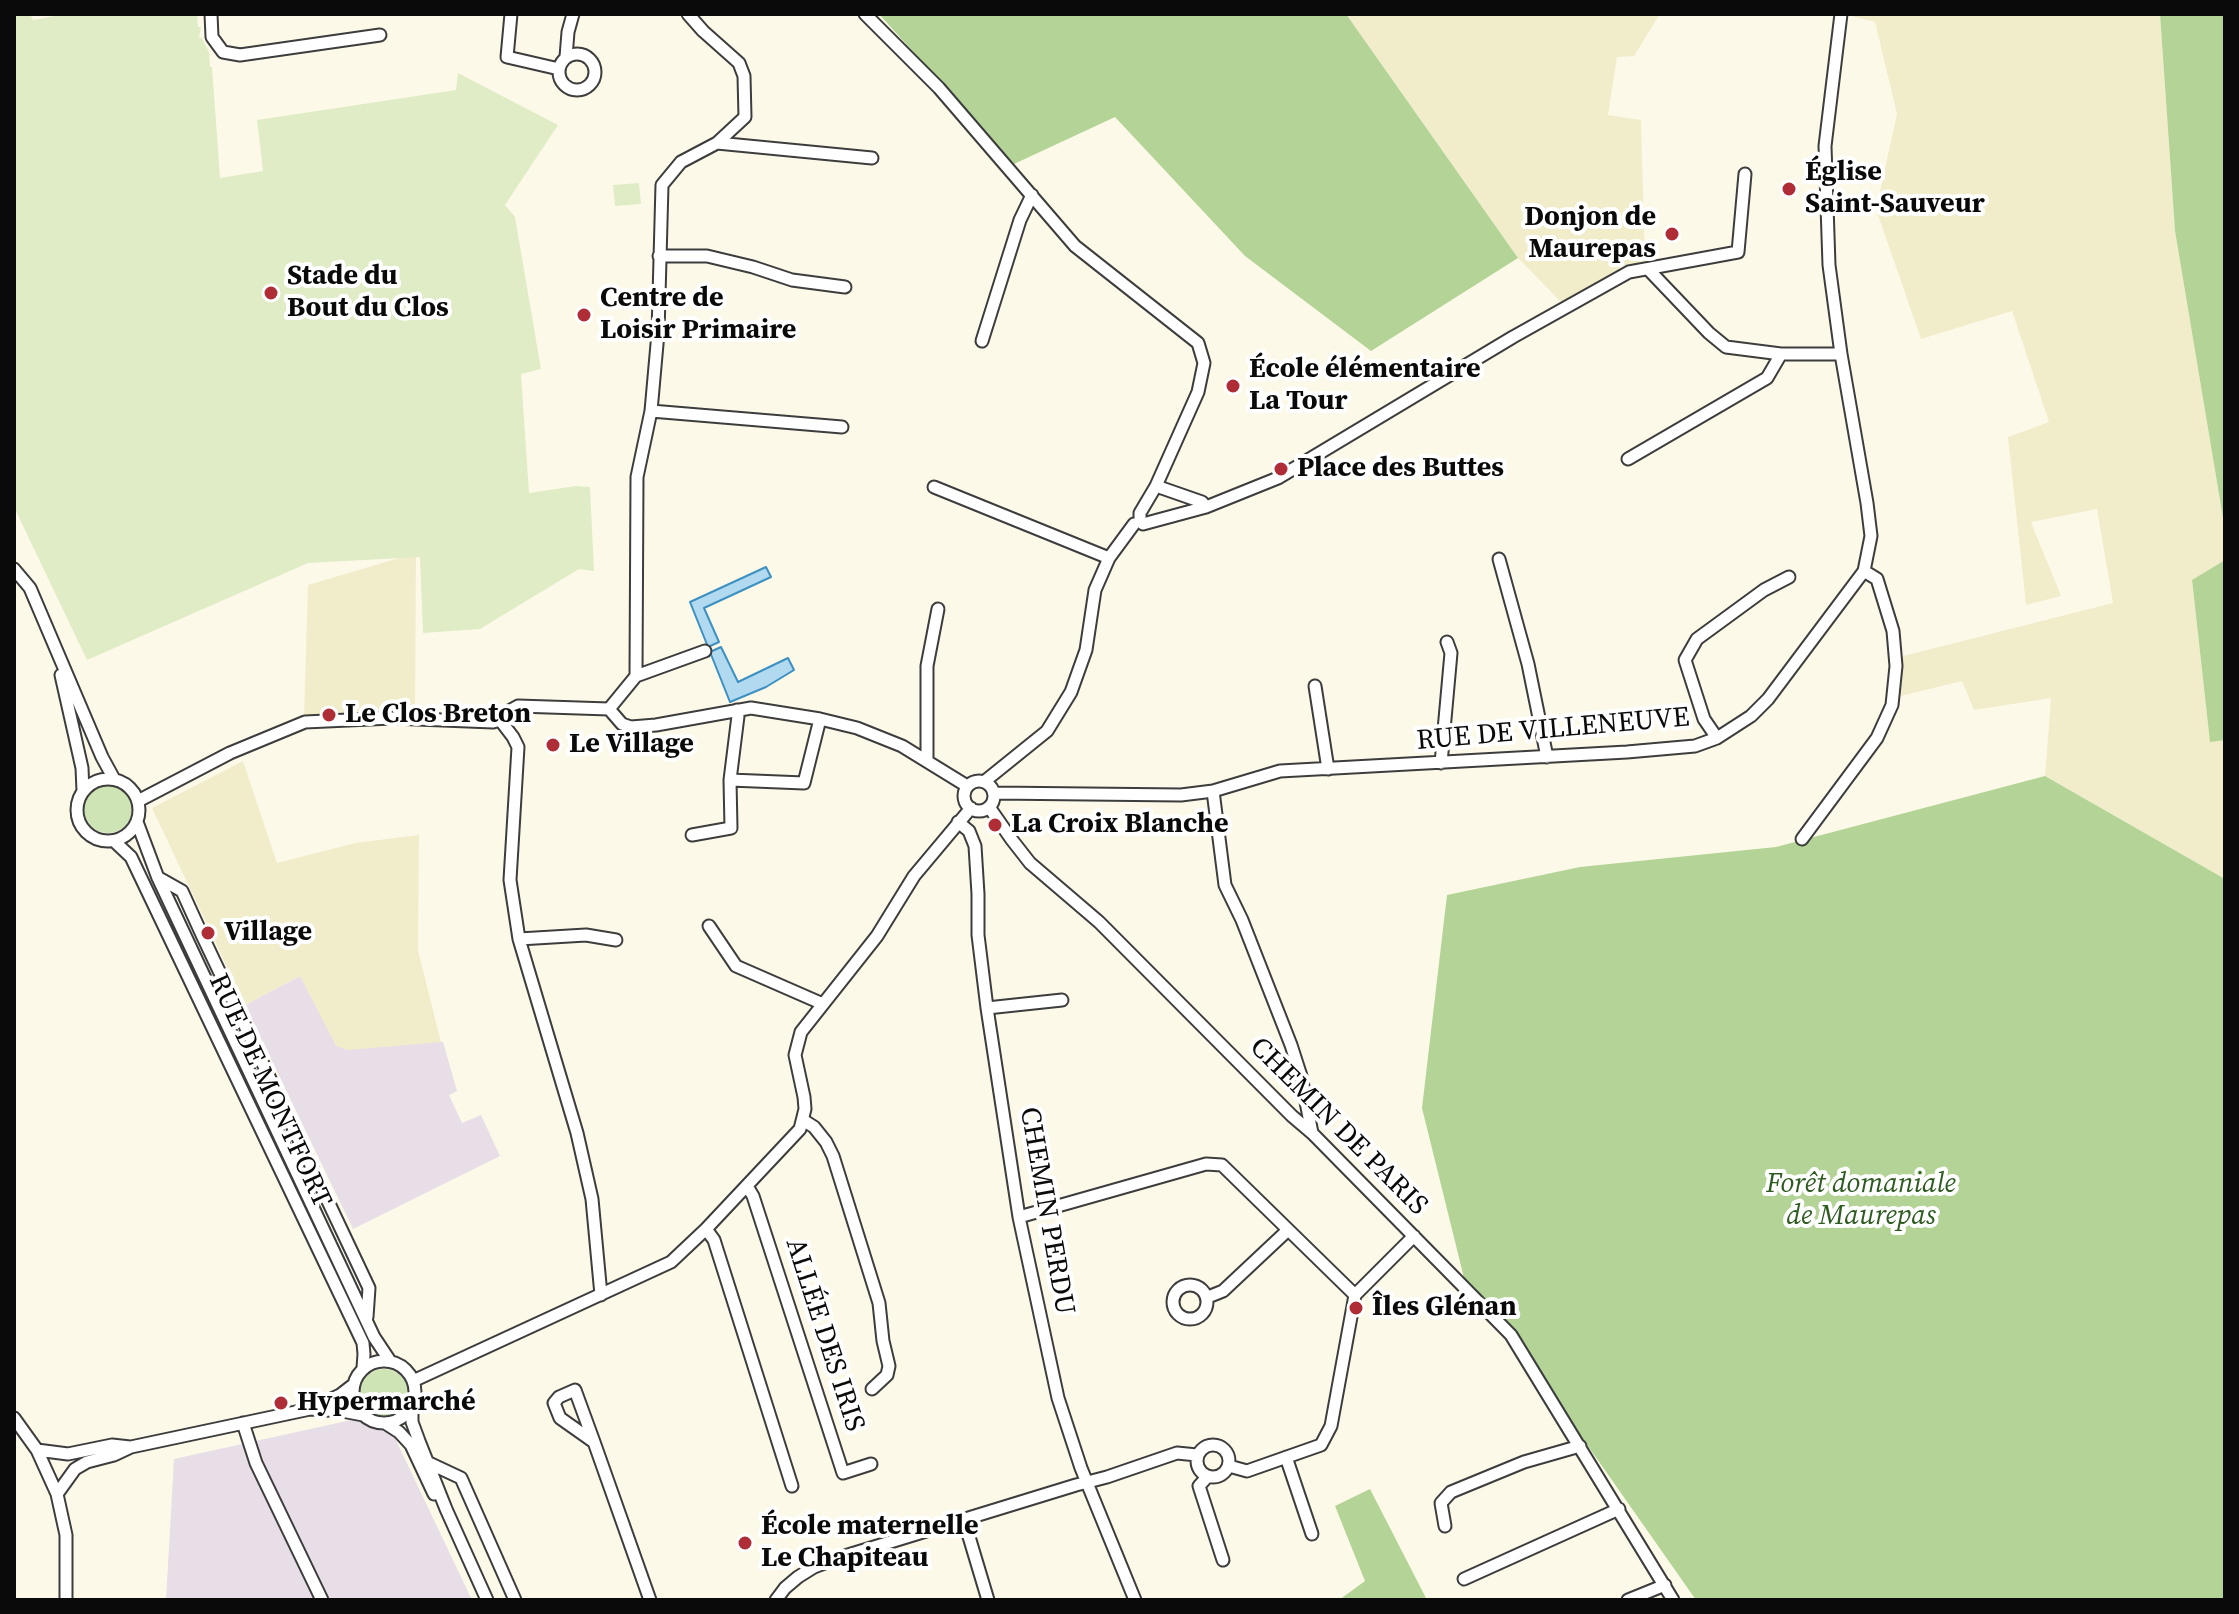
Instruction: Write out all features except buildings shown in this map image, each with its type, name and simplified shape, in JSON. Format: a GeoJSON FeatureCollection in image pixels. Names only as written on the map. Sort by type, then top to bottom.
{"type":"FeatureCollection","features":[{"type":"Feature","properties":{"kind":"street"},"geometry":{"type":"LineString","coordinates":[[211,14],[212,37],[223,52],[240,55],[380,35]]}},
{"type":"Feature","properties":{"kind":"street"},"geometry":{"type":"LineString","coordinates":[[511,14],[507,57],[559,69]]}},
{"type":"Feature","properties":{"kind":"street"},"geometry":{"type":"LineString","coordinates":[[566,57],[578,54],[589,58],[594,69],[592,81],[583,89],[571,89],[561,81],[559,69],[566,57],[573,14]]}},
{"type":"Feature","properties":{"kind":"street"},"geometry":{"type":"LineString","coordinates":[[636,676],[637,477],[651,411],[658,333],[662,185],[681,162],[717,143],[745,117],[746,90],[739,63],[688,14]]}},
{"type":"Feature","properties":{"kind":"street"},"geometry":{"type":"LineString","coordinates":[[865,14],[939,88],[1075,246],[1198,343],[1204,363],[1198,392],[1156,486],[1140,513],[1139,522],[1109,558],[1095,590],[1086,650],[1071,692],[1047,731],[985,781]]}},
{"type":"Feature","properties":{"kind":"street","name":"RUE DE VILLENEUVE"},"geometry":{"type":"LineString","coordinates":[[994,793],[1181,795],[1213,791],[1280,771],[1695,746],[1717,738],[1751,716],[1768,699],[1864,571],[1871,536],[1829,265],[1824,157],[1841,14]]}},
{"type":"Feature","properties":{"kind":"street"},"geometry":{"type":"LineString","coordinates":[[717,143],[872,158]]}},
{"type":"Feature","properties":{"kind":"street"},"geometry":{"type":"LineString","coordinates":[[1139,522],[1206,507],[1278,478],[1513,337],[1629,272],[1738,252],[1745,174]]}},
{"type":"Feature","properties":{"kind":"street"},"geometry":{"type":"LineString","coordinates":[[982,341],[1020,220],[1032,195]]}},
{"type":"Feature","properties":{"kind":"street"},"geometry":{"type":"LineString","coordinates":[[659,256],[707,256],[792,280],[845,287]]}},
{"type":"Feature","properties":{"kind":"street"},"geometry":{"type":"LineString","coordinates":[[1648,269],[1726,347],[1781,354],[1841,354]]}},
{"type":"Feature","properties":{"kind":"street"},"geometry":{"type":"LineString","coordinates":[[1628,459],[1767,378],[1781,354]]}},
{"type":"Feature","properties":{"kind":"street"},"geometry":{"type":"LineString","coordinates":[[651,411],[842,427]]}},
{"type":"Feature","properties":{"kind":"street"},"geometry":{"type":"LineString","coordinates":[[1156,486],[1202,502],[1206,507]]}},
{"type":"Feature","properties":{"kind":"street"},"geometry":{"type":"LineString","coordinates":[[934,487],[1109,558]]}},
{"type":"Feature","properties":{"kind":"street"},"geometry":{"type":"LineString","coordinates":[[1499,559],[1528,664],[1547,757]]}},
{"type":"Feature","properties":{"kind":"street"},"geometry":{"type":"LineString","coordinates":[[14,569],[30,588],[114,779]]}},
{"type":"Feature","properties":{"kind":"street"},"geometry":{"type":"LineString","coordinates":[[1802,839],[1877,738],[1892,705],[1896,666],[1893,631],[1877,579],[1864,571]]}},
{"type":"Feature","properties":{"kind":"street"},"geometry":{"type":"LineString","coordinates":[[1717,738],[1704,719],[1685,660],[1697,639],[1764,590],[1789,577]]}},
{"type":"Feature","properties":{"kind":"street"},"geometry":{"type":"LineString","coordinates":[[927,760],[927,666],[938,609]]}},
{"type":"Feature","properties":{"kind":"street"},"geometry":{"type":"LineString","coordinates":[[1441,763],[1451,653],[1447,642]]}},
{"type":"Feature","properties":{"kind":"street"},"geometry":{"type":"LineString","coordinates":[[53,643],[82,768],[83,791],[76,808],[81,827],[95,839],[114,841],[132,831],[139,815],[138,801],[129,787],[114,779],[100,780],[83,791]]}},
{"type":"Feature","properties":{"kind":"street"},"geometry":{"type":"LineString","coordinates":[[609,709],[636,676],[705,651]]}},
{"type":"Feature","properties":{"kind":"street"},"geometry":{"type":"LineString","coordinates":[[1315,686],[1328,769]]}},
{"type":"Feature","properties":{"kind":"street"},"geometry":{"type":"LineString","coordinates":[[138,801],[230,753],[305,722],[392,718],[493,722],[518,706],[609,709],[622,724],[631,727],[751,708],[820,719],[857,728],[902,746],[967,786]]}},
{"type":"Feature","properties":{"kind":"street"},"geometry":{"type":"LineString","coordinates":[[692,835],[731,828],[730,780],[737,710]]}},
{"type":"Feature","properties":{"kind":"street"},"geometry":{"type":"LineString","coordinates":[[730,780],[804,783],[820,719]]}},
{"type":"Feature","properties":{"kind":"street"},"geometry":{"type":"LineString","coordinates":[[500,720],[518,747],[510,880],[519,939],[577,1133],[592,1199],[601,1295]]}},
{"type":"Feature","properties":{"kind":"street"},"geometry":{"type":"LineString","coordinates":[[975,781],[985,781],[994,793],[993,800],[989,807],[978,811],[971,808],[964,795],[967,786],[975,781]]}},
{"type":"Feature","properties":{"kind":"street"},"geometry":{"type":"LineString","coordinates":[[1213,791],[1225,885],[1291,1045],[1301,1076],[1312,1133]]}},
{"type":"Feature","properties":{"kind":"street","name":"CHEMIN DE PARIS"},"geometry":{"type":"LineString","coordinates":[[989,807],[1030,863],[1099,922],[1511,1335],[1673,1600]]}},
{"type":"Feature","properties":{"kind":"street"},"geometry":{"type":"LineString","coordinates":[[413,1381],[671,1262],[706,1229],[800,1129],[804,1097],[795,1055],[801,1032],[877,936],[914,876],[971,808]]}},
{"type":"Feature","properties":{"kind":"street","name":"RUE DE MONTFORT"},"geometry":{"type":"LineString","coordinates":[[137,822],[158,878],[182,891],[356,1260],[369,1288],[367,1322],[390,1361]]}},
{"type":"Feature","properties":{"kind":"street","name":"CHEMIN PERDU"},"geometry":{"type":"LineString","coordinates":[[958,822],[969,831],[975,846],[978,935],[987,1008],[1019,1217],[1058,1398],[1087,1482],[1135,1600]]}},
{"type":"Feature","properties":{"kind":"street","name":"RUE DE MONTFORT"},"geometry":{"type":"LineString","coordinates":[[114,841],[131,857],[363,1343],[363,1368]]}},
{"type":"Feature","properties":{"kind":"street"},"geometry":{"type":"LineString","coordinates":[[709,926],[736,966],[823,1004]]}},
{"type":"Feature","properties":{"kind":"street"},"geometry":{"type":"LineString","coordinates":[[519,939],[586,935],[616,940]]}},
{"type":"Feature","properties":{"kind":"street"},"geometry":{"type":"LineString","coordinates":[[987,1008],[1062,1000]]}},
{"type":"Feature","properties":{"kind":"street"},"geometry":{"type":"LineString","coordinates":[[803,1120],[814,1127],[833,1156],[879,1303],[889,1366],[887,1375],[872,1389]]}},
{"type":"Feature","properties":{"kind":"street"},"geometry":{"type":"LineString","coordinates":[[1019,1217],[1206,1164],[1222,1165],[1355,1295]]}},
{"type":"Feature","properties":{"kind":"street","name":"ALLÉE DES IRIS"},"geometry":{"type":"LineString","coordinates":[[747,1186],[753,1196],[843,1473],[871,1464]]}},
{"type":"Feature","properties":{"kind":"street"},"geometry":{"type":"LineString","coordinates":[[706,1229],[714,1240],[792,1486]]}},
{"type":"Feature","properties":{"kind":"street"},"geometry":{"type":"LineString","coordinates":[[1208,1297],[1223,1291],[1288,1230]]}},
{"type":"Feature","properties":{"kind":"street"},"geometry":{"type":"LineString","coordinates":[[1229,1466],[1247,1471],[1321,1445],[1327,1436],[1355,1295],[1414,1236]]}},
{"type":"Feature","properties":{"kind":"street"},"geometry":{"type":"LineString","coordinates":[[57,1494],[75,1469],[87,1462],[131,1447],[310,1409],[353,1385],[363,1368],[380,1360],[390,1361],[400,1365],[413,1381],[415,1398],[412,1422],[485,1600]]}},
{"type":"Feature","properties":{"kind":"street"},"geometry":{"type":"LineString","coordinates":[[353,1385],[354,1402],[369,1420],[385,1423],[396,1421],[412,1407]]}},
{"type":"Feature","properties":{"kind":"street"},"geometry":{"type":"LineString","coordinates":[[310,1409],[363,1415]]}},
{"type":"Feature","properties":{"kind":"street"},"geometry":{"type":"LineString","coordinates":[[14,1418],[48,1469],[57,1494],[66,1535],[66,1600]]}},
{"type":"Feature","properties":{"kind":"street"},"geometry":{"type":"LineString","coordinates":[[243,1423],[256,1463],[322,1600]]}},
{"type":"Feature","properties":{"kind":"street"},"geometry":{"type":"LineString","coordinates":[[385,1423],[411,1445],[485,1600]]}},
{"type":"Feature","properties":{"kind":"street"},"geometry":{"type":"LineString","coordinates":[[594,1442],[650,1600]]}},
{"type":"Feature","properties":{"kind":"street"},"geometry":{"type":"LineString","coordinates":[[37,1450],[68,1454],[112,1445],[131,1447]]}},
{"type":"Feature","properties":{"kind":"street"},"geometry":{"type":"LineString","coordinates":[[776,1600],[785,1588],[814,1567],[1177,1453],[1197,1455],[1208,1445],[1218,1445],[1227,1451],[1229,1466],[1218,1476],[1208,1476],[1200,1470],[1197,1455]]}},
{"type":"Feature","properties":{"kind":"street"},"geometry":{"type":"LineString","coordinates":[[1445,1526],[1441,1503],[1451,1492],[1524,1462],[1580,1446]]}},
{"type":"Feature","properties":{"kind":"street"},"geometry":{"type":"LineString","coordinates":[[1286,1457],[1312,1534]]}},
{"type":"Feature","properties":{"kind":"street"},"geometry":{"type":"LineString","coordinates":[[429,1463],[461,1478],[515,1600]]}},
{"type":"Feature","properties":{"kind":"street"},"geometry":{"type":"LineString","coordinates":[[1208,1476],[1199,1486],[1223,1560]]}},
{"type":"Feature","properties":{"kind":"street"},"geometry":{"type":"LineString","coordinates":[[1464,1579],[1619,1509]]}},
{"type":"Feature","properties":{"kind":"street"},"geometry":{"type":"LineString","coordinates":[[964,1520],[988,1600]]}},
{"type":"Feature","properties":{"kind":"street"},"geometry":{"type":"LineString","coordinates":[[1628,1600],[1665,1585]]}},
{"type":"Feature","properties":{"kind":"shaded area"},"geometry":{"type":"Polygon","coordinates":[[[1346,14],[1660,14],[1634,56],[1617,57],[1608,115],[1641,120],[1645,263],[1562,303],[1518,258],[1346,14]]]}},
{"type":"Feature","properties":{"kind":"shaded area"},"geometry":{"type":"Polygon","coordinates":[[[1843,14],[2160,14],[2175,231],[2225,530],[2225,560],[2192,581],[2210,741],[2225,740],[2225,879],[2045,776],[2051,698],[1974,710],[1962,681],[1897,697],[1903,656],[2113,603],[2097,509],[2031,522],[2061,596],[2026,605],[2008,437],[2049,422],[2012,311],[1921,339],[1876,209],[1897,114],[1875,22],[1843,14]]]}},
{"type":"Feature","properties":{"kind":"shaded area"},"geometry":{"type":"Polygon","coordinates":[[[416,553],[415,711],[304,718],[308,585],[416,553]]]}},
{"type":"Feature","properties":{"kind":"shaded area"},"geometry":{"type":"Polygon","coordinates":[[[243,761],[277,863],[355,843],[419,835],[418,950],[441,1042],[348,1050],[336,1046],[300,976],[245,1005],[152,808],[243,761]]]}},
{"type":"Feature","properties":{"kind":"shaded area"},"geometry":{"type":"Polygon","coordinates":[[[300,976],[443,1042],[457,1091],[449,1095],[462,1123],[481,1115],[500,1156],[353,1229],[245,1005],[300,976]]]}},
{"type":"Feature","properties":{"kind":"shaded area"},"geometry":{"type":"Polygon","coordinates":[[[383,1413],[472,1600],[166,1600],[174,1459],[383,1413]]]}},
{"type":"Feature","properties":{"kind":"green space","name":"Stade du Bout du Clos"},"geometry":{"type":"Polygon","coordinates":[[[14,14],[30,14],[33,20],[65,14],[197,14],[198,27],[201,27],[199,38],[202,38],[209,52],[212,67],[220,178],[263,171],[257,120],[456,90],[458,73],[558,125],[505,205],[515,217],[541,369],[521,374],[529,493],[590,487],[594,571],[579,569],[480,629],[423,633],[420,557],[308,563],[87,660],[14,507],[14,14]]]}},
{"type":"Feature","properties":{"kind":"green space"},"geometry":{"type":"Polygon","coordinates":[[[879,14],[1346,14],[1518,258],[1371,351],[1245,256],[1115,117],[1014,164],[879,14]]]}},
{"type":"Feature","properties":{"kind":"green space"},"geometry":{"type":"Polygon","coordinates":[[[2160,14],[2225,14],[2225,530],[2175,231],[2160,14]]]}},
{"type":"Feature","properties":{"kind":"green space"},"geometry":{"type":"Polygon","coordinates":[[[639,183],[641,204],[615,206],[613,185],[639,183]]]}},
{"type":"Feature","properties":{"kind":"green space"},"geometry":{"type":"Polygon","coordinates":[[[2225,560],[2225,740],[2210,742],[2192,580],[2225,560]]]}},
{"type":"Feature","properties":{"kind":"green space","name":"Forêt domaniale de Maurepas"},"geometry":{"type":"Polygon","coordinates":[[[2045,776],[2225,879],[2225,1600],[1696,1600],[1522,1352],[1466,1286],[1422,1108],[1447,895],[1580,867],[1776,847],[2045,776]]]}},
{"type":"Feature","properties":{"kind":"green space"},"geometry":{"type":"Polygon","coordinates":[[[108,785],[125,792],[132,809],[125,826],[108,833],[91,826],[84,809],[91,792],[108,785]]]}},
{"type":"Feature","properties":{"kind":"green space"},"geometry":{"type":"Polygon","coordinates":[[[384,1369],[401,1376],[408,1393],[401,1410],[384,1417],[367,1410],[360,1393],[367,1376],[384,1369]]]}},
{"type":"Feature","properties":{"kind":"green space"},"geometry":{"type":"Polygon","coordinates":[[[1370,1489],[1427,1600],[1339,1600],[1365,1581],[1335,1506],[1370,1489]]]}},
{"type":"Feature","properties":{"kind":"water"},"geometry":{"type":"Polygon","coordinates":[[[766,567],[771,577],[704,608],[719,642],[708,647],[690,602],[766,567]]]}},
{"type":"Feature","properties":{"kind":"water"},"geometry":{"type":"Polygon","coordinates":[[[721,647],[738,682],[788,658],[794,670],[766,687],[730,702],[710,652],[721,647]]]}},
{"type":"Feature","properties":{"kind":"place","name":"Église Saint-Sauveur"},"geometry":{"type":"Point","coordinates":[1789,189]}},
{"type":"Feature","properties":{"kind":"place","name":"Donjon de Maurepas"},"geometry":{"type":"Point","coordinates":[1672,234]}},
{"type":"Feature","properties":{"kind":"place","name":"Stade du Bout du Clos"},"geometry":{"type":"Point","coordinates":[271,293]}},
{"type":"Feature","properties":{"kind":"place","name":"Centre de Loisir Primaire"},"geometry":{"type":"Point","coordinates":[584,315]}},
{"type":"Feature","properties":{"kind":"place","name":"École élémentaire La Tour"},"geometry":{"type":"Point","coordinates":[1233,386]}},
{"type":"Feature","properties":{"kind":"place","name":"Place des Buttes"},"geometry":{"type":"Point","coordinates":[1281,469]}},
{"type":"Feature","properties":{"kind":"place","name":"Le Clos Breton"},"geometry":{"type":"Point","coordinates":[329,715]}},
{"type":"Feature","properties":{"kind":"place","name":"Le Village"},"geometry":{"type":"Point","coordinates":[553,745]}},
{"type":"Feature","properties":{"kind":"place","name":"La Croix Blanche"},"geometry":{"type":"Point","coordinates":[995,825]}},
{"type":"Feature","properties":{"kind":"place","name":"Village"},"geometry":{"type":"Point","coordinates":[208,933]}},
{"type":"Feature","properties":{"kind":"place","name":"Îles Glénan"},"geometry":{"type":"Point","coordinates":[1356,1308]}},
{"type":"Feature","properties":{"kind":"place","name":"Hypermarché"},"geometry":{"type":"Point","coordinates":[281,1403]}},
{"type":"Feature","properties":{"kind":"place","name":"École maternelle Le Chapiteau"},"geometry":{"type":"Point","coordinates":[745,1543]}}]}
